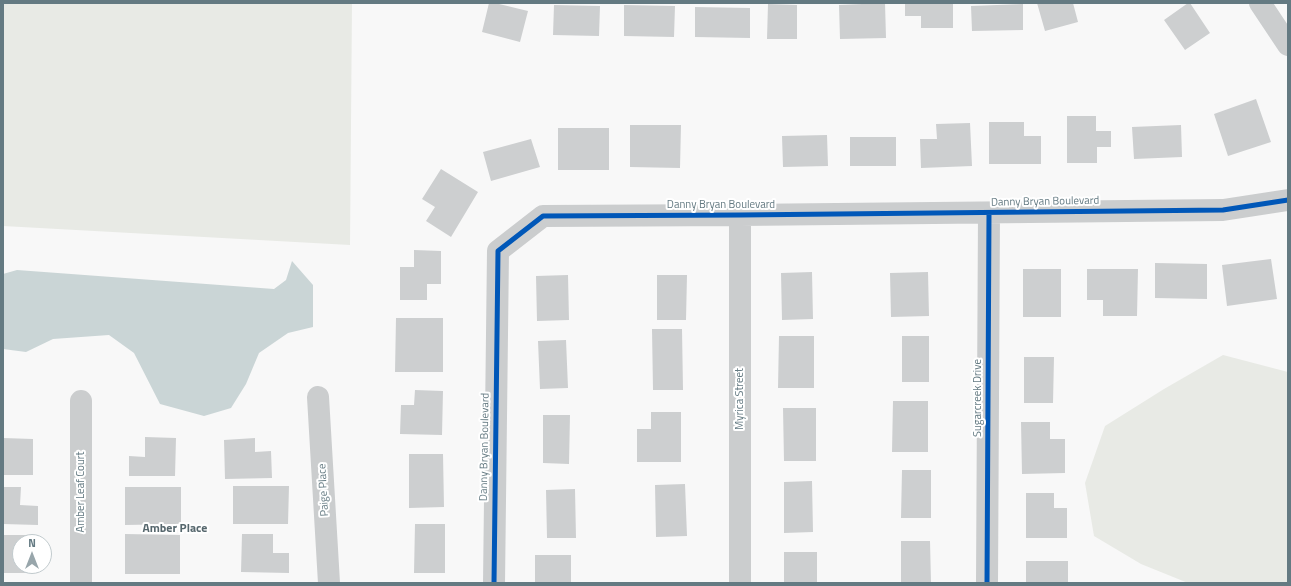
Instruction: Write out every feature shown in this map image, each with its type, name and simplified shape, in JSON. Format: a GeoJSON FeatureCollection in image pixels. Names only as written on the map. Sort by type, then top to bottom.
{"type":"FeatureCollection","features":[{"type":"Feature","properties":{"kind":"street"},"geometry":{"type":"LineString","coordinates":[[1260,3],[1288,45]]}},
{"type":"Feature","properties":{"kind":"street","name":"Danny Bryan Boulevard"},"geometry":{"type":"LineString","coordinates":[[494,583],[498,251],[543,216],[740,216],[1223,210],[1288,200]]}},
{"type":"Feature","properties":{"kind":"street","name":"Sugarcreek Drive"},"geometry":{"type":"LineString","coordinates":[[987,583],[990,213]]}},
{"type":"Feature","properties":{"kind":"street","name":"Myrica Street"},"geometry":{"type":"LineString","coordinates":[[740,216],[740,583]]}},
{"type":"Feature","properties":{"kind":"street","name":"Paige Place"},"geometry":{"type":"LineString","coordinates":[[318,397],[329,583]]}},
{"type":"Feature","properties":{"kind":"street","name":"Amber Leaf Court"},"geometry":{"type":"LineString","coordinates":[[81,401],[81,583]]}},
{"type":"Feature","properties":{"kind":"shaded area"},"geometry":{"type":"Polygon","coordinates":[[[3,3],[352,3],[350,245],[3,226],[3,3]]]}},
{"type":"Feature","properties":{"kind":"shaded area"},"geometry":{"type":"Polygon","coordinates":[[[292,261],[313,285],[313,327],[288,333],[259,353],[246,384],[231,408],[204,416],[160,404],[134,353],[109,335],[53,339],[26,352],[3,349],[3,274],[17,270],[274,289],[286,280],[292,261]]]}},
{"type":"Feature","properties":{"kind":"shaded area"},"geometry":{"type":"Polygon","coordinates":[[[1223,355],[1288,372],[1288,583],[1188,583],[1141,564],[1094,536],[1085,483],[1105,426],[1164,389],[1223,355]]]}},
{"type":"Feature","properties":{"kind":"building"},"geometry":{"type":"Polygon","coordinates":[[[489,3],[495,3],[528,11],[520,42],[482,32],[489,3]]]}},
{"type":"Feature","properties":{"kind":"building"},"geometry":{"type":"Polygon","coordinates":[[[885,3],[886,38],[840,39],[839,5],[885,3]]]}},
{"type":"Feature","properties":{"kind":"building"},"geometry":{"type":"Polygon","coordinates":[[[905,3],[953,3],[953,28],[921,28],[921,16],[905,16],[905,3]]]}},
{"type":"Feature","properties":{"kind":"building"},"geometry":{"type":"Polygon","coordinates":[[[1037,3],[1073,3],[1078,22],[1045,31],[1037,3]]]}},
{"type":"Feature","properties":{"kind":"building"},"geometry":{"type":"Polygon","coordinates":[[[1190,3],[1210,33],[1185,50],[1164,20],[1190,3]]]}},
{"type":"Feature","properties":{"kind":"building"},"geometry":{"type":"Polygon","coordinates":[[[768,4],[797,5],[797,39],[767,39],[768,4]]]}},
{"type":"Feature","properties":{"kind":"building"},"geometry":{"type":"Polygon","coordinates":[[[1023,4],[1023,30],[972,31],[971,6],[1023,4]]]}},
{"type":"Feature","properties":{"kind":"building"},"geometry":{"type":"Polygon","coordinates":[[[554,5],[600,6],[599,36],[553,35],[554,5]]]}},
{"type":"Feature","properties":{"kind":"building"},"geometry":{"type":"Polygon","coordinates":[[[624,5],[675,6],[674,37],[624,36],[624,5]]]}},
{"type":"Feature","properties":{"kind":"building"},"geometry":{"type":"Polygon","coordinates":[[[695,7],[750,8],[750,38],[695,37],[695,7]]]}},
{"type":"Feature","properties":{"kind":"building"},"geometry":{"type":"Polygon","coordinates":[[[1256,99],[1271,142],[1228,156],[1214,114],[1256,99]]]}},
{"type":"Feature","properties":{"kind":"building"},"geometry":{"type":"Polygon","coordinates":[[[1067,116],[1096,116],[1096,131],[1111,131],[1111,147],[1097,147],[1097,163],[1067,163],[1067,116]]]}},
{"type":"Feature","properties":{"kind":"building"},"geometry":{"type":"Polygon","coordinates":[[[989,122],[1024,122],[1024,136],[1041,136],[1041,164],[989,164],[989,122]]]}},
{"type":"Feature","properties":{"kind":"building"},"geometry":{"type":"Polygon","coordinates":[[[970,123],[972,166],[921,168],[920,139],[937,139],[936,124],[970,123]]]}},
{"type":"Feature","properties":{"kind":"building"},"geometry":{"type":"Polygon","coordinates":[[[630,125],[681,125],[680,168],[630,167],[630,125]]]}},
{"type":"Feature","properties":{"kind":"building"},"geometry":{"type":"Polygon","coordinates":[[[1181,125],[1182,157],[1134,159],[1132,127],[1181,125]]]}},
{"type":"Feature","properties":{"kind":"building"},"geometry":{"type":"Polygon","coordinates":[[[558,128],[609,128],[609,170],[558,170],[558,128]]]}},
{"type":"Feature","properties":{"kind":"building"},"geometry":{"type":"Polygon","coordinates":[[[827,135],[828,166],[783,167],[782,136],[827,135]]]}},
{"type":"Feature","properties":{"kind":"building"},"geometry":{"type":"Polygon","coordinates":[[[850,137],[896,137],[896,166],[850,166],[850,137]]]}},
{"type":"Feature","properties":{"kind":"building"},"geometry":{"type":"Polygon","coordinates":[[[531,139],[540,167],[491,181],[483,152],[531,139]]]}},
{"type":"Feature","properties":{"kind":"building"},"geometry":{"type":"Polygon","coordinates":[[[441,169],[478,192],[451,237],[426,221],[435,207],[422,199],[441,169]]]}},
{"type":"Feature","properties":{"kind":"building"},"geometry":{"type":"Polygon","coordinates":[[[414,250],[441,251],[441,284],[427,284],[427,300],[400,300],[400,267],[414,267],[414,250]]]}},
{"type":"Feature","properties":{"kind":"building"},"geometry":{"type":"Polygon","coordinates":[[[1271,259],[1277,299],[1227,306],[1222,265],[1271,259]]]}},
{"type":"Feature","properties":{"kind":"building"},"geometry":{"type":"Polygon","coordinates":[[[1155,263],[1207,264],[1207,299],[1155,298],[1155,263]]]}},
{"type":"Feature","properties":{"kind":"building"},"geometry":{"type":"Polygon","coordinates":[[[1023,269],[1061,269],[1061,317],[1023,317],[1023,269]]]}},
{"type":"Feature","properties":{"kind":"building"},"geometry":{"type":"Polygon","coordinates":[[[1087,269],[1138,269],[1137,316],[1103,316],[1103,300],[1087,300],[1087,269]]]}},
{"type":"Feature","properties":{"kind":"building"},"geometry":{"type":"Polygon","coordinates":[[[812,272],[813,319],[782,320],[781,273],[812,272]]]}},
{"type":"Feature","properties":{"kind":"building"},"geometry":{"type":"Polygon","coordinates":[[[928,272],[929,316],[891,317],[890,273],[928,272]]]}},
{"type":"Feature","properties":{"kind":"building"},"geometry":{"type":"Polygon","coordinates":[[[568,275],[569,320],[537,321],[536,276],[568,275]]]}},
{"type":"Feature","properties":{"kind":"building"},"geometry":{"type":"Polygon","coordinates":[[[657,275],[687,275],[686,320],[657,320],[657,275]]]}},
{"type":"Feature","properties":{"kind":"building"},"geometry":{"type":"Polygon","coordinates":[[[396,318],[443,318],[443,372],[395,372],[396,318]]]}},
{"type":"Feature","properties":{"kind":"building"},"geometry":{"type":"Polygon","coordinates":[[[652,329],[682,329],[683,390],[653,390],[652,329]]]}},
{"type":"Feature","properties":{"kind":"building"},"geometry":{"type":"Polygon","coordinates":[[[779,336],[814,336],[814,388],[778,388],[779,336]]]}},
{"type":"Feature","properties":{"kind":"building"},"geometry":{"type":"Polygon","coordinates":[[[902,336],[929,336],[929,382],[902,382],[902,336]]]}},
{"type":"Feature","properties":{"kind":"building"},"geometry":{"type":"Polygon","coordinates":[[[566,340],[568,388],[540,389],[538,341],[566,340]]]}},
{"type":"Feature","properties":{"kind":"building"},"geometry":{"type":"Polygon","coordinates":[[[1024,357],[1054,357],[1053,403],[1024,403],[1024,357]]]}},
{"type":"Feature","properties":{"kind":"building"},"geometry":{"type":"Polygon","coordinates":[[[415,390],[443,391],[442,435],[400,434],[401,405],[414,405],[415,390]]]}},
{"type":"Feature","properties":{"kind":"building"},"geometry":{"type":"Polygon","coordinates":[[[893,401],[928,401],[928,452],[892,452],[893,401]]]}},
{"type":"Feature","properties":{"kind":"building"},"geometry":{"type":"Polygon","coordinates":[[[783,408],[816,408],[816,461],[784,461],[783,408]]]}},
{"type":"Feature","properties":{"kind":"building"},"geometry":{"type":"Polygon","coordinates":[[[651,412],[681,412],[681,462],[637,462],[637,429],[651,429],[651,412]]]}},
{"type":"Feature","properties":{"kind":"building"},"geometry":{"type":"Polygon","coordinates":[[[543,415],[570,415],[569,464],[543,463],[543,415]]]}},
{"type":"Feature","properties":{"kind":"building"},"geometry":{"type":"Polygon","coordinates":[[[1021,422],[1050,422],[1050,439],[1065,439],[1065,473],[1022,474],[1021,422]]]}},
{"type":"Feature","properties":{"kind":"building"},"geometry":{"type":"Polygon","coordinates":[[[145,437],[176,438],[175,476],[129,476],[129,456],[145,457],[145,437]]]}},
{"type":"Feature","properties":{"kind":"building"},"geometry":{"type":"Polygon","coordinates":[[[3,438],[33,439],[33,475],[3,475],[3,438]]]}},
{"type":"Feature","properties":{"kind":"building"},"geometry":{"type":"Polygon","coordinates":[[[255,438],[255,452],[271,451],[272,478],[225,479],[224,440],[255,438]]]}},
{"type":"Feature","properties":{"kind":"building"},"geometry":{"type":"Polygon","coordinates":[[[409,454],[443,454],[444,507],[409,508],[409,454]]]}},
{"type":"Feature","properties":{"kind":"building"},"geometry":{"type":"Polygon","coordinates":[[[902,470],[931,470],[931,518],[901,518],[902,470]]]}},
{"type":"Feature","properties":{"kind":"building"},"geometry":{"type":"Polygon","coordinates":[[[812,481],[813,532],[784,533],[784,482],[812,481]]]}},
{"type":"Feature","properties":{"kind":"building"},"geometry":{"type":"Polygon","coordinates":[[[685,484],[687,536],[656,537],[655,485],[685,484]]]}},
{"type":"Feature","properties":{"kind":"building"},"geometry":{"type":"Polygon","coordinates":[[[233,486],[289,486],[288,524],[233,524],[233,486]]]}},
{"type":"Feature","properties":{"kind":"building"},"geometry":{"type":"Polygon","coordinates":[[[3,487],[21,487],[20,505],[38,506],[38,525],[3,524],[3,487]]]}},
{"type":"Feature","properties":{"kind":"building"},"geometry":{"type":"Polygon","coordinates":[[[125,487],[181,487],[181,524],[125,525],[125,487]]]}},
{"type":"Feature","properties":{"kind":"building"},"geometry":{"type":"Polygon","coordinates":[[[575,489],[576,538],[547,538],[546,490],[575,489]]]}},
{"type":"Feature","properties":{"kind":"building"},"geometry":{"type":"Polygon","coordinates":[[[1026,493],[1054,493],[1054,508],[1067,508],[1067,538],[1026,538],[1026,493]]]}},
{"type":"Feature","properties":{"kind":"building"},"geometry":{"type":"Polygon","coordinates":[[[415,524],[445,524],[445,573],[414,573],[415,524]]]}},
{"type":"Feature","properties":{"kind":"building"},"geometry":{"type":"Polygon","coordinates":[[[125,534],[180,535],[180,574],[125,574],[125,534]]]}},
{"type":"Feature","properties":{"kind":"building"},"geometry":{"type":"Polygon","coordinates":[[[242,534],[273,534],[273,553],[289,553],[289,573],[241,572],[242,534]]]}},
{"type":"Feature","properties":{"kind":"building"},"geometry":{"type":"Polygon","coordinates":[[[3,535],[12,535],[12,573],[3,573],[3,535]]]}},
{"type":"Feature","properties":{"kind":"building"},"geometry":{"type":"Polygon","coordinates":[[[901,541],[930,541],[931,583],[901,583],[901,541]]]}},
{"type":"Feature","properties":{"kind":"building"},"geometry":{"type":"Polygon","coordinates":[[[784,552],[817,552],[817,583],[784,583],[784,552]]]}},
{"type":"Feature","properties":{"kind":"building"},"geometry":{"type":"Polygon","coordinates":[[[535,555],[571,555],[571,583],[535,583],[535,555]]]}},
{"type":"Feature","properties":{"kind":"building"},"geometry":{"type":"Polygon","coordinates":[[[1026,561],[1068,561],[1068,583],[1026,583],[1026,561]]]}},
{"type":"Feature","properties":{"kind":"cycle path"},"geometry":{"type":"LineString","coordinates":[[494,583],[498,251],[543,216],[1223,210],[1288,200]]}},
{"type":"Feature","properties":{"kind":"cycle path"},"geometry":{"type":"LineString","coordinates":[[987,583],[989,213]]}},
{"type":"Feature","properties":{"kind":"district","name":"Amber Place"},"geometry":{"type":"Point","coordinates":[175,529]}}]}
